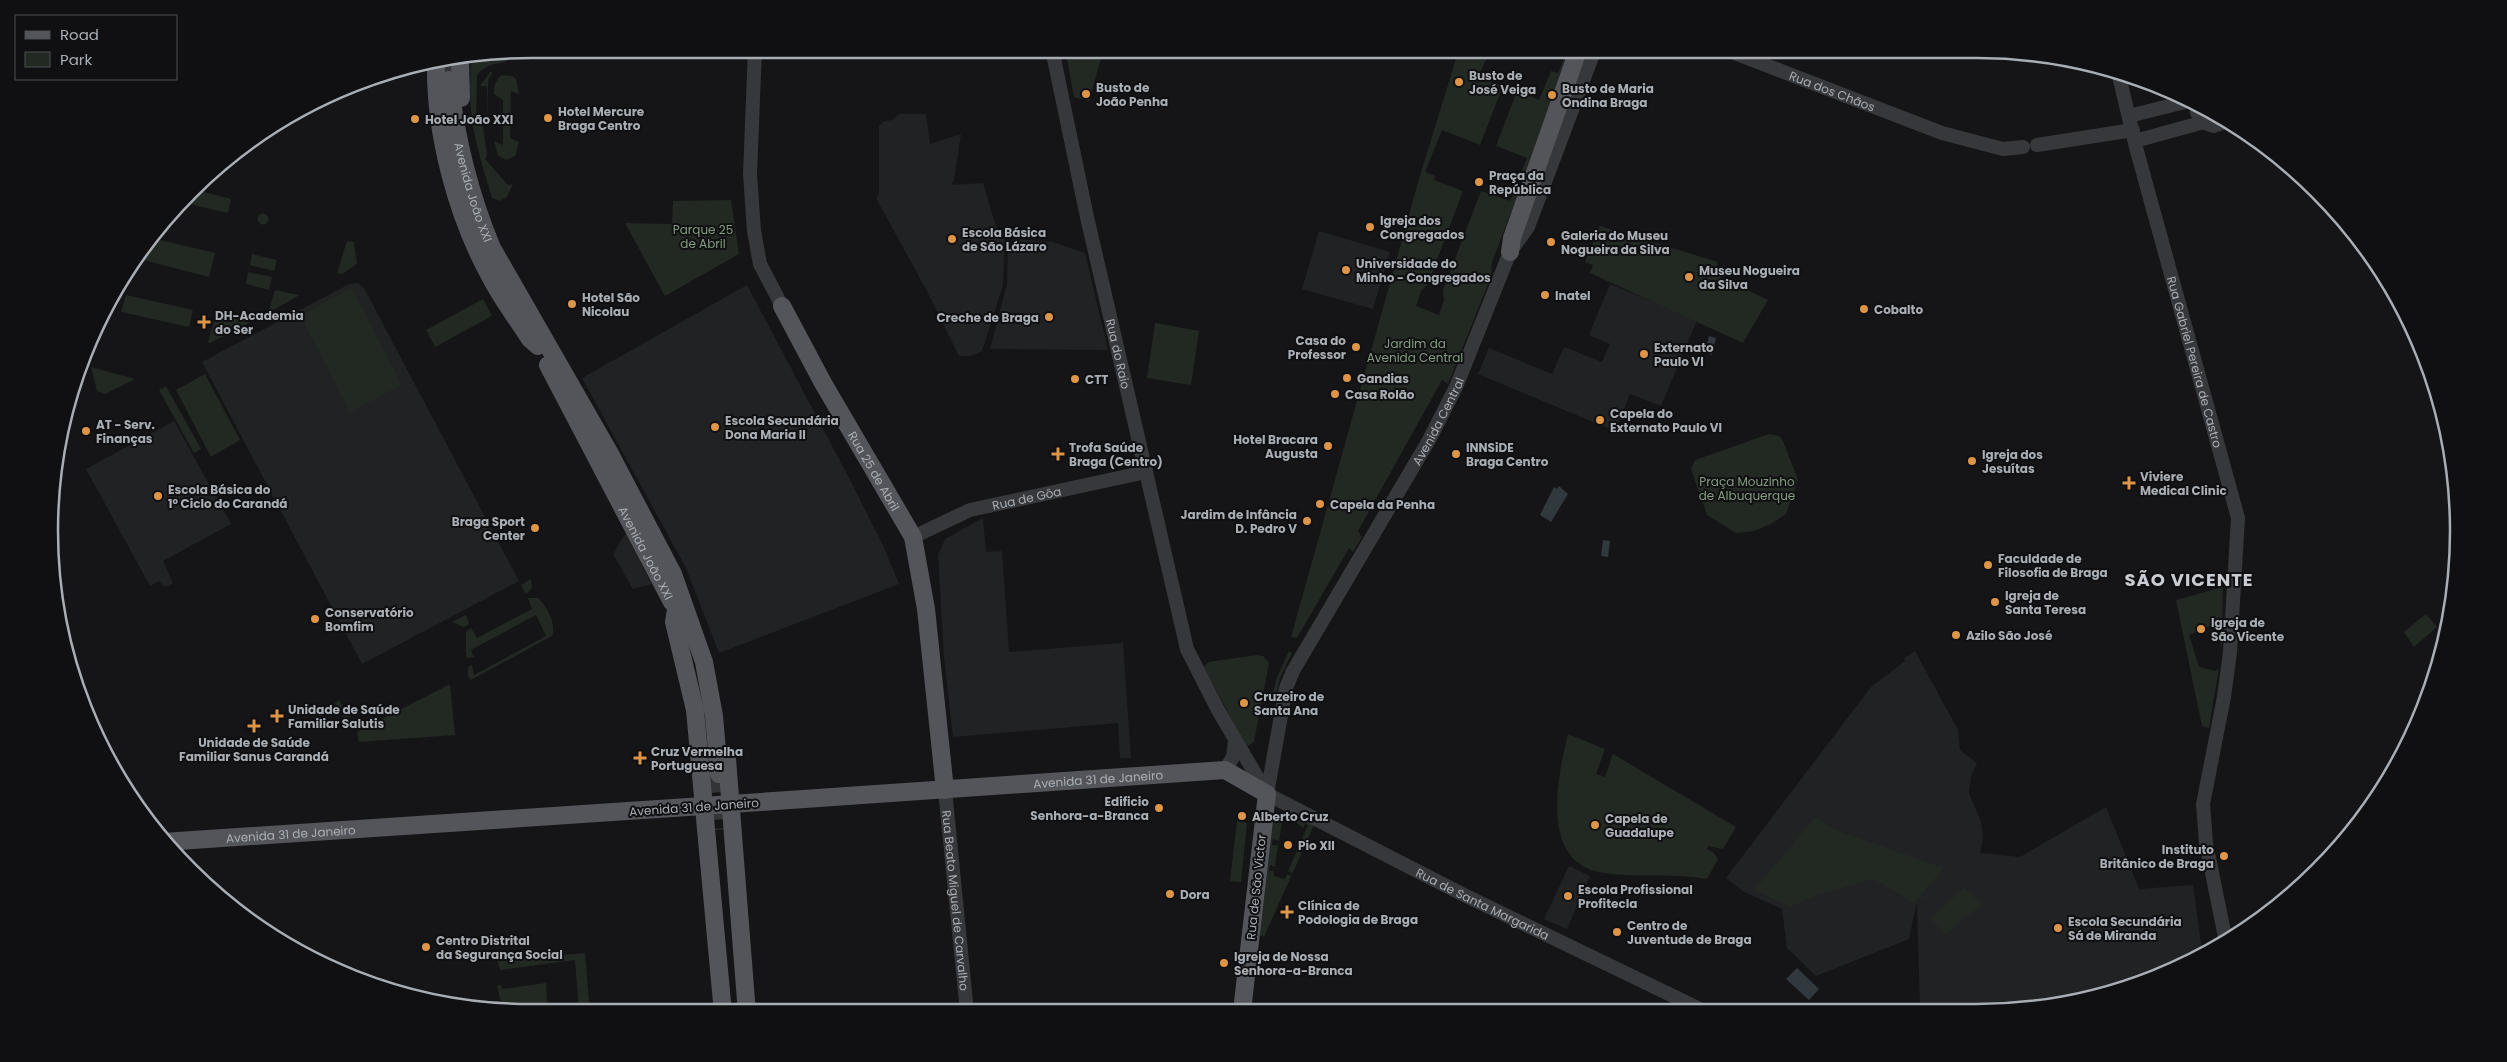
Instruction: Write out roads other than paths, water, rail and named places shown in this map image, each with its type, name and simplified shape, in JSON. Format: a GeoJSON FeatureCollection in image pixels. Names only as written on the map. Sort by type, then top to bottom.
{"type":"FeatureCollection","features":[{"type":"Feature","properties":{"kind":"main road"},"geometry":{"type":"LineString","coordinates":[[1510,252],[1512,238],[1575,59]]}},
{"type":"Feature","properties":{"kind":"main road","name":"Avenida João XXI"},"geometry":{"type":"LineString","coordinates":[[460,63],[462,115],[471,159],[488,213],[500,243],[564,362],[566,374]]}},
{"type":"Feature","properties":{"kind":"main road","name":"Avenida João XXI"},"geometry":{"type":"LineString","coordinates":[[443,75],[462,161],[478,215],[492,248],[558,365],[566,374],[673,574],[704,662],[714,716],[715,775],[696,664],[676,610],[664,583],[487,249],[472,216],[456,162],[448,126],[443,75]]}},
{"type":"Feature","properties":{"kind":"main road","name":"Rua 25 de Abril"},"geometry":{"type":"LineString","coordinates":[[782,306],[823,383],[913,537],[926,609],[944,790]]}},
{"type":"Feature","properties":{"kind":"main road"},"geometry":{"type":"LineString","coordinates":[[673,574],[697,613],[711,658],[723,715],[746,1004]]}},
{"type":"Feature","properties":{"kind":"main road"},"geometry":{"type":"LineString","coordinates":[[676,610],[674,622],[695,710],[722,1004]]}},
{"type":"Feature","properties":{"kind":"main road"},"geometry":{"type":"LineString","coordinates":[[1225,770],[1267,794]]}},
{"type":"Feature","properties":{"kind":"main road","name":"Avenida 31 de Janeiro"},"geometry":{"type":"LineString","coordinates":[[174,841],[1225,770]]}},
{"type":"Feature","properties":{"kind":"main road","name":"Rua de São Victor"},"geometry":{"type":"LineString","coordinates":[[1243,1004],[1267,794]]}},
{"type":"Feature","properties":{"kind":"main road"},"geometry":{"type":"LineString","coordinates":[[729,1004],[719,830],[737,1004]]}},
{"type":"Feature","properties":{"kind":"street","name":"Rua 25 de Abril"},"geometry":{"type":"LineString","coordinates":[[755,58],[750,174],[754,231],[760,264],[782,306]]}},
{"type":"Feature","properties":{"kind":"street","name":"Rua do Raio"},"geometry":{"type":"LineString","coordinates":[[1054,58],[1087,217],[1187,649],[1196,655],[1235,741],[1267,794]]}},
{"type":"Feature","properties":{"kind":"street","name":"Avenida Central"},"geometry":{"type":"LineString","coordinates":[[1267,794],[1286,688],[1309,642],[1409,478],[1456,387],[1510,252],[1528,227],[1592,58]]}},
{"type":"Feature","properties":{"kind":"street","name":"Rua dos Chãos"},"geometry":{"type":"LineString","coordinates":[[1747,58],[1942,133],[2003,149],[2023,148]]}},
{"type":"Feature","properties":{"kind":"street","name":"Rua Gabriel Pereira de Castro"},"geometry":{"type":"LineString","coordinates":[[2120,81],[2238,518],[2230,652],[2224,697],[2203,804],[2206,843],[2224,934]]}},
{"type":"Feature","properties":{"kind":"street"},"geometry":{"type":"LineString","coordinates":[[2129,116],[2179,103]]}},
{"type":"Feature","properties":{"kind":"street"},"geometry":{"type":"LineString","coordinates":[[2196,112],[2204,122],[2214,126],[2218,124]]}},
{"type":"Feature","properties":{"kind":"street"},"geometry":{"type":"LineString","coordinates":[[2037,145],[2134,135],[2204,122]]}},
{"type":"Feature","properties":{"kind":"street","name":"Rua de Gôa"},"geometry":{"type":"LineString","coordinates":[[913,537],[970,510],[1146,472]]}},
{"type":"Feature","properties":{"kind":"street"},"geometry":{"type":"LineString","coordinates":[[1225,770],[1233,757],[1235,741]]}},
{"type":"Feature","properties":{"kind":"street"},"geometry":{"type":"LineString","coordinates":[[1225,770],[1262,765],[1274,755]]}},
{"type":"Feature","properties":{"kind":"street","name":"Rua Beato Miguel de Carvalho"},"geometry":{"type":"LineString","coordinates":[[944,790],[966,1004]]}},
{"type":"Feature","properties":{"kind":"street","name":"Rua de Santa Margarida"},"geometry":{"type":"LineString","coordinates":[[1267,794],[1462,894],[1690,1004]]}},
{"type":"Feature","properties":{"kind":"tunnel"},"geometry":{"type":"LineString","coordinates":[[449,65],[449,80]]}},
{"type":"Feature","properties":{"kind":"tunnel"},"geometry":{"type":"LineString","coordinates":[[711,775],[715,830]]}},
{"type":"Feature","properties":{"kind":"place","name":"Busto de José Veiga"},"geometry":{"type":"Point","coordinates":[1459,82]}},
{"type":"Feature","properties":{"kind":"place","name":"Busto de João Penha"},"geometry":{"type":"Point","coordinates":[1086,94]}},
{"type":"Feature","properties":{"kind":"place","name":"Busto de Maria Ondina Braga"},"geometry":{"type":"Point","coordinates":[1552,95]}},
{"type":"Feature","properties":{"kind":"place","name":"Hotel Mercure Braga Centro"},"geometry":{"type":"Point","coordinates":[548,118]}},
{"type":"Feature","properties":{"kind":"place","name":"Hotel João XXI"},"geometry":{"type":"Point","coordinates":[415,119]}},
{"type":"Feature","properties":{"kind":"place","name":"Praça da República"},"geometry":{"type":"Point","coordinates":[1479,182]}},
{"type":"Feature","properties":{"kind":"place","name":"Igreja dos Congregados"},"geometry":{"type":"Point","coordinates":[1370,227]}},
{"type":"Feature","properties":{"kind":"place","name":"Escola Básica de São Lázaro"},"geometry":{"type":"Point","coordinates":[952,239]}},
{"type":"Feature","properties":{"kind":"place","name":"Galeria do Museu Nogueira da Silva"},"geometry":{"type":"Point","coordinates":[1551,242]}},
{"type":"Feature","properties":{"kind":"place","name":"Universidade do Minho - Congregados"},"geometry":{"type":"Point","coordinates":[1346,270]}},
{"type":"Feature","properties":{"kind":"place","name":"Museu Nogueira da Silva"},"geometry":{"type":"Point","coordinates":[1689,277]}},
{"type":"Feature","properties":{"kind":"place","name":"Inatel"},"geometry":{"type":"Point","coordinates":[1545,295]}},
{"type":"Feature","properties":{"kind":"place","name":"Hotel São Nicolau"},"geometry":{"type":"Point","coordinates":[572,304]}},
{"type":"Feature","properties":{"kind":"place","name":"Cobalto"},"geometry":{"type":"Point","coordinates":[1864,309]}},
{"type":"Feature","properties":{"kind":"place","name":"Creche de Braga"},"geometry":{"type":"Point","coordinates":[1049,317]}},
{"type":"Feature","properties":{"kind":"place","name":"DH-Academia do Ser"},"geometry":{"type":"Point","coordinates":[204,322]}},
{"type":"Feature","properties":{"kind":"place","name":"Casa do Professor"},"geometry":{"type":"Point","coordinates":[1356,347]}},
{"type":"Feature","properties":{"kind":"place","name":"Externato Paulo VI"},"geometry":{"type":"Point","coordinates":[1644,354]}},
{"type":"Feature","properties":{"kind":"place","name":"Gandias"},"geometry":{"type":"Point","coordinates":[1347,378]}},
{"type":"Feature","properties":{"kind":"place","name":"CTT"},"geometry":{"type":"Point","coordinates":[1075,379]}},
{"type":"Feature","properties":{"kind":"place","name":"Casa Rolão"},"geometry":{"type":"Point","coordinates":[1335,394]}},
{"type":"Feature","properties":{"kind":"place","name":"Capela do Externato Paulo VI"},"geometry":{"type":"Point","coordinates":[1600,420]}},
{"type":"Feature","properties":{"kind":"place","name":"Escola Secundária Dona Maria II"},"geometry":{"type":"Point","coordinates":[715,427]}},
{"type":"Feature","properties":{"kind":"place","name":"AT - Serv. Finanças"},"geometry":{"type":"Point","coordinates":[86,431]}},
{"type":"Feature","properties":{"kind":"place","name":"Hotel Bracara Augusta"},"geometry":{"type":"Point","coordinates":[1328,446]}},
{"type":"Feature","properties":{"kind":"place","name":"Trofa Saúde Braga (Centro)"},"geometry":{"type":"Point","coordinates":[1058,454]}},
{"type":"Feature","properties":{"kind":"place","name":"INNSiDE Braga Centro"},"geometry":{"type":"Point","coordinates":[1456,454]}},
{"type":"Feature","properties":{"kind":"place","name":"Igreja dos Jesuítas"},"geometry":{"type":"Point","coordinates":[1972,461]}},
{"type":"Feature","properties":{"kind":"place","name":"Viviere Medical Clinic"},"geometry":{"type":"Point","coordinates":[2129,483]}},
{"type":"Feature","properties":{"kind":"place","name":"Escola Básica do 1º Ciclo do Carandá"},"geometry":{"type":"Point","coordinates":[158,496]}},
{"type":"Feature","properties":{"kind":"place","name":"Capela da Penha"},"geometry":{"type":"Point","coordinates":[1320,504]}},
{"type":"Feature","properties":{"kind":"place","name":"Jardim de Infância D. Pedro V"},"geometry":{"type":"Point","coordinates":[1307,521]}},
{"type":"Feature","properties":{"kind":"place","name":"Braga Sport Center"},"geometry":{"type":"Point","coordinates":[535,528]}},
{"type":"Feature","properties":{"kind":"place","name":"Faculdade de Filosofia de Braga"},"geometry":{"type":"Point","coordinates":[1988,565]}},
{"type":"Feature","properties":{"kind":"place","name":"Igreja de Santa Teresa"},"geometry":{"type":"Point","coordinates":[1995,602]}},
{"type":"Feature","properties":{"kind":"place","name":"Conservatório Bomfim"},"geometry":{"type":"Point","coordinates":[315,619]}},
{"type":"Feature","properties":{"kind":"place","name":"Igreja de São Vicente"},"geometry":{"type":"Point","coordinates":[2201,629]}},
{"type":"Feature","properties":{"kind":"place","name":"Azilo São José"},"geometry":{"type":"Point","coordinates":[1956,635]}},
{"type":"Feature","properties":{"kind":"place","name":"Cruzeiro de Santa Ana"},"geometry":{"type":"Point","coordinates":[1244,703]}},
{"type":"Feature","properties":{"kind":"place","name":"Unidade de Saúde Familiar Salutis"},"geometry":{"type":"Point","coordinates":[277,716]}},
{"type":"Feature","properties":{"kind":"place","name":"Unidade de Saúde Familiar Sanus Carandá"},"geometry":{"type":"Point","coordinates":[254,726]}},
{"type":"Feature","properties":{"kind":"place","name":"Cruz Vermelha Portuguesa"},"geometry":{"type":"Point","coordinates":[640,758]}},
{"type":"Feature","properties":{"kind":"place","name":"Edificio Senhora-a-Branca"},"geometry":{"type":"Point","coordinates":[1159,808]}},
{"type":"Feature","properties":{"kind":"place","name":"Alberto Cruz"},"geometry":{"type":"Point","coordinates":[1242,816]}},
{"type":"Feature","properties":{"kind":"place","name":"Capela de Guadalupe"},"geometry":{"type":"Point","coordinates":[1595,825]}},
{"type":"Feature","properties":{"kind":"place","name":"Pio XII"},"geometry":{"type":"Point","coordinates":[1288,845]}},
{"type":"Feature","properties":{"kind":"place","name":"Instituto Britânico de Braga"},"geometry":{"type":"Point","coordinates":[2224,856]}},
{"type":"Feature","properties":{"kind":"place","name":"Dora"},"geometry":{"type":"Point","coordinates":[1170,894]}},
{"type":"Feature","properties":{"kind":"place","name":"Escola Profissional Profitecla"},"geometry":{"type":"Point","coordinates":[1568,896]}},
{"type":"Feature","properties":{"kind":"place","name":"Clínica de Podologia de Braga"},"geometry":{"type":"Point","coordinates":[1287,912]}},
{"type":"Feature","properties":{"kind":"place","name":"Escola Secundária Sá de Miranda"},"geometry":{"type":"Point","coordinates":[2058,928]}},
{"type":"Feature","properties":{"kind":"place","name":"Centro de Juventude de Braga"},"geometry":{"type":"Point","coordinates":[1617,932]}},
{"type":"Feature","properties":{"kind":"place","name":"Centro Distrital da Segurança Social"},"geometry":{"type":"Point","coordinates":[426,947]}},
{"type":"Feature","properties":{"kind":"place","name":"Igreja de Nossa Senhora-a-Branca"},"geometry":{"type":"Point","coordinates":[1224,963]}},
{"type":"Feature","properties":{"kind":"district","name":"SÃO VICENTE"},"geometry":{"type":"Point","coordinates":[2189,579]}},
{"type":"Feature","properties":{"kind":"park label","name":"Parque 25 de Abril"},"geometry":{"type":"Point","coordinates":[703,236]}},
{"type":"Feature","properties":{"kind":"park label","name":"Jardim da Avenida Central"},"geometry":{"type":"Point","coordinates":[1415,350]}},
{"type":"Feature","properties":{"kind":"park label","name":"Praça Mouzinho de Albuquerque"},"geometry":{"type":"Point","coordinates":[1747,488]}}]}
